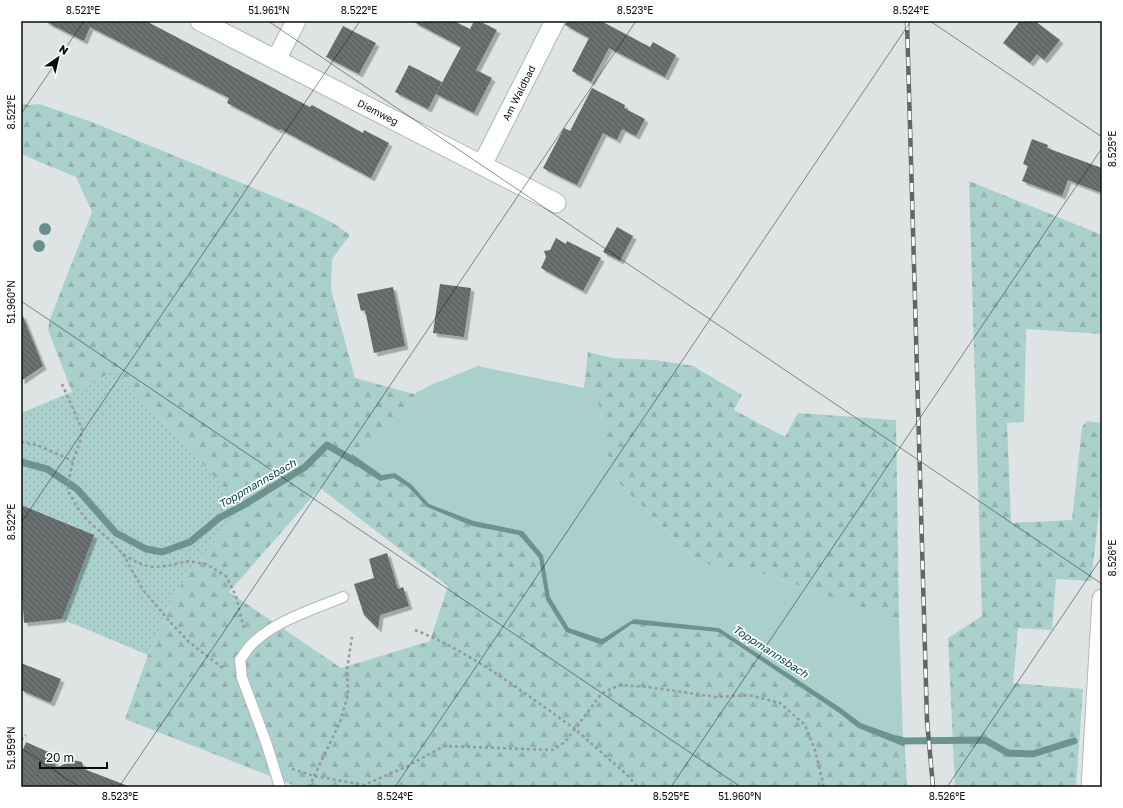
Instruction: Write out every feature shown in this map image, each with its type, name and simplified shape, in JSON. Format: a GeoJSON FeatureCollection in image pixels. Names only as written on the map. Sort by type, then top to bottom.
{"type":"FeatureCollection","features":[{"type":"Feature","properties":{"kind":"street","name":"Diemweg"},"geometry":{"type":"LineString","coordinates":[[200,21],[556,203]]}},
{"type":"Feature","properties":{"kind":"street"},"geometry":{"type":"LineString","coordinates":[[276,60],[296,21]]}},
{"type":"Feature","properties":{"kind":"street","name":"Am Waldbad"},"geometry":{"type":"LineString","coordinates":[[482,165],[555,21]]}},
{"type":"Feature","properties":{"kind":"street"},"geometry":{"type":"LineString","coordinates":[[1091,787],[1102,599]]}},
{"type":"Feature","properties":{"kind":"lane"},"geometry":{"type":"LineString","coordinates":[[280,787],[266,742],[242,678],[240,660],[249,647],[267,632],[300,615],[343,597]]}},
{"type":"Feature","properties":{"kind":"path"},"geometry":{"type":"LineString","coordinates":[[62,384],[82,429],[68,483],[69,493],[79,510],[88,521],[109,539],[122,553],[143,590],[189,642],[244,683]]}},
{"type":"Feature","properties":{"kind":"path"},"geometry":{"type":"LineString","coordinates":[[21,442],[37,445],[73,461]]}},
{"type":"Feature","properties":{"kind":"path"},"geometry":{"type":"LineString","coordinates":[[122,553],[134,561],[150,567],[167,566],[188,561],[206,564],[226,576],[236,596],[249,647]]}},
{"type":"Feature","properties":{"kind":"path"},"geometry":{"type":"LineString","coordinates":[[415,630],[433,637],[474,660],[575,728],[626,774],[638,787]]}},
{"type":"Feature","properties":{"kind":"path"},"geometry":{"type":"LineString","coordinates":[[309,787],[340,722],[348,695],[347,669],[352,637]]}},
{"type":"Feature","properties":{"kind":"path"},"geometry":{"type":"LineString","coordinates":[[290,769],[314,776],[364,785],[406,766],[444,746],[553,750],[564,742],[602,693],[620,685],[648,687],[716,697],[749,695],[780,703],[805,725],[815,750],[824,787]]}},
{"type":"Feature","properties":{"kind":"path"},"geometry":{"type":"LineString","coordinates":[[21,740],[26,735]]}},
{"type":"Feature","properties":{"kind":"green space"},"geometry":{"type":"Polygon","coordinates":[[[21,103],[28,105],[39,104],[89,121],[307,210],[333,223],[350,235],[332,259],[331,290],[355,378],[414,394],[414,400],[350,457],[380,481],[394,478],[409,488],[427,507],[472,526],[519,534],[539,558],[546,600],[566,632],[602,645],[632,624],[718,632],[839,713],[858,728],[905,747],[907,787],[298,787],[125,719],[148,655],[176,592],[197,561],[244,509],[117,371],[72,392],[48,329],[50,319],[92,212],[76,177],[21,154],[21,103]],[[320,488],[229,592],[341,668],[430,641],[448,586],[320,488]]]}},
{"type":"Feature","properties":{"kind":"green space"},"geometry":{"type":"Polygon","coordinates":[[[969,181],[1102,235],[1102,334],[1026,329],[1024,422],[1007,423],[1011,523],[1072,520],[1082,427],[1087,421],[1102,423],[1102,486],[1091,581],[1056,579],[1052,630],[1018,628],[1013,683],[1083,689],[1076,787],[955,787],[948,638],[982,616],[969,181]]]}},
{"type":"Feature","properties":{"kind":"green space"},"geometry":{"type":"Polygon","coordinates":[[[588,352],[613,358],[656,360],[693,366],[742,395],[734,410],[785,437],[798,413],[896,420],[899,621],[765,574],[699,563],[612,476],[597,396],[584,388],[588,352]]]}},
{"type":"Feature","properties":{"kind":"green space"},"geometry":{"type":"Polygon","coordinates":[[[478,366],[584,388],[597,396],[612,476],[699,563],[765,574],[899,621],[903,738],[861,723],[841,708],[719,628],[634,619],[602,639],[569,628],[550,597],[543,555],[523,531],[474,521],[429,504],[412,485],[382,475],[352,454],[414,400],[414,394],[431,385],[478,366]]]}},
{"type":"Feature","properties":{"kind":"green space"},"geometry":{"type":"Polygon","coordinates":[[[116,370],[244,509],[197,561],[176,592],[148,655],[62,619],[21,505],[21,413],[72,392],[116,370]]]}},
{"type":"Feature","properties":{"kind":"shaded area"},"geometry":{"type":"Polygon","coordinates":[[[352,454],[382,475],[395,473],[412,485],[429,504],[474,521],[523,531],[543,555],[550,597],[569,628],[602,639],[634,619],[719,628],[841,708],[861,723],[903,738],[905,747],[858,728],[839,713],[718,632],[632,624],[602,645],[566,632],[546,600],[539,558],[519,535],[472,526],[427,507],[409,488],[394,478],[380,481],[348,460],[352,454]]]}},
{"type":"Feature","properties":{"kind":"building"},"geometry":{"type":"Polygon","coordinates":[[[44,21],[146,21],[310,107],[312,105],[363,133],[364,130],[389,143],[371,178],[280,129],[279,130],[227,103],[229,98],[90,27],[84,41],[44,21]]]}},
{"type":"Feature","properties":{"kind":"building"},"geometry":{"type":"Polygon","coordinates":[[[412,21],[454,21],[470,29],[474,21],[479,21],[497,30],[476,70],[492,78],[474,113],[436,94],[461,47],[412,21]]]}},
{"type":"Feature","properties":{"kind":"building"},"geometry":{"type":"Polygon","coordinates":[[[566,21],[601,21],[650,47],[653,42],[676,55],[665,77],[609,48],[591,82],[572,71],[589,38],[565,25],[566,21]]]}},
{"type":"Feature","properties":{"kind":"building"},"geometry":{"type":"Polygon","coordinates":[[[1020,21],[1035,21],[1060,40],[1044,60],[1037,54],[1030,63],[1003,43],[1020,21]]]}},
{"type":"Feature","properties":{"kind":"building"},"geometry":{"type":"Polygon","coordinates":[[[343,26],[376,43],[359,74],[326,57],[343,26]]]}},
{"type":"Feature","properties":{"kind":"building"},"geometry":{"type":"Polygon","coordinates":[[[409,65],[442,82],[428,109],[395,92],[409,65]]]}},
{"type":"Feature","properties":{"kind":"building"},"geometry":{"type":"Polygon","coordinates":[[[592,88],[625,105],[624,108],[645,119],[636,136],[622,129],[617,140],[603,133],[577,185],[543,168],[564,128],[570,131],[592,88]]]}},
{"type":"Feature","properties":{"kind":"building"},"geometry":{"type":"Polygon","coordinates":[[[1032,139],[1048,145],[1047,148],[1102,168],[1102,193],[1068,180],[1062,196],[1022,181],[1028,166],[1023,164],[1032,139]]]}},
{"type":"Feature","properties":{"kind":"building"},"geometry":{"type":"Polygon","coordinates":[[[617,227],[633,236],[620,261],[603,252],[617,227]]]}},
{"type":"Feature","properties":{"kind":"building"},"geometry":{"type":"Polygon","coordinates":[[[556,238],[566,244],[567,241],[601,258],[583,291],[541,268],[546,257],[544,251],[550,250],[556,238]]]}},
{"type":"Feature","properties":{"kind":"building"},"geometry":{"type":"Polygon","coordinates":[[[440,284],[471,288],[464,337],[433,333],[440,284]]]}},
{"type":"Feature","properties":{"kind":"building"},"geometry":{"type":"Polygon","coordinates":[[[393,287],[405,346],[374,353],[365,310],[361,311],[357,294],[393,287]]]}},
{"type":"Feature","properties":{"kind":"building"},"geometry":{"type":"Polygon","coordinates":[[[22,314],[43,366],[21,381],[21,315],[22,314]]]}},
{"type":"Feature","properties":{"kind":"building"},"geometry":{"type":"Polygon","coordinates":[[[21,505],[94,535],[62,619],[24,623],[21,593],[21,505]]]}},
{"type":"Feature","properties":{"kind":"building"},"geometry":{"type":"Polygon","coordinates":[[[387,553],[398,589],[403,587],[409,606],[380,615],[378,629],[364,615],[354,584],[374,578],[369,559],[387,553]]]}},
{"type":"Feature","properties":{"kind":"building"},"geometry":{"type":"Polygon","coordinates":[[[21,663],[61,679],[51,703],[21,690],[21,663]]]}},
{"type":"Feature","properties":{"kind":"building"},"geometry":{"type":"Polygon","coordinates":[[[26,742],[53,754],[56,768],[73,760],[82,762],[84,769],[128,787],[21,787],[21,755],[26,742]]]}},
{"type":"Feature","properties":{"kind":"waterway","name":"Toppmannsbach"},"geometry":{"type":"LineString","coordinates":[[21,462],[47,469],[77,489],[116,533],[146,549],[162,552],[190,542],[219,518],[242,506],[305,467],[327,445],[356,462]]}},
{"type":"Feature","properties":{"kind":"waterway","name":"Toppmannsbach"},"geometry":{"type":"LineString","coordinates":[[896,739],[904,741],[985,740],[1008,753],[1033,754],[1074,741]]}},
{"type":"Feature","properties":{"kind":"railway"},"geometry":{"type":"LineString","coordinates":[[907,21],[927,720],[933,787]]}}]}
